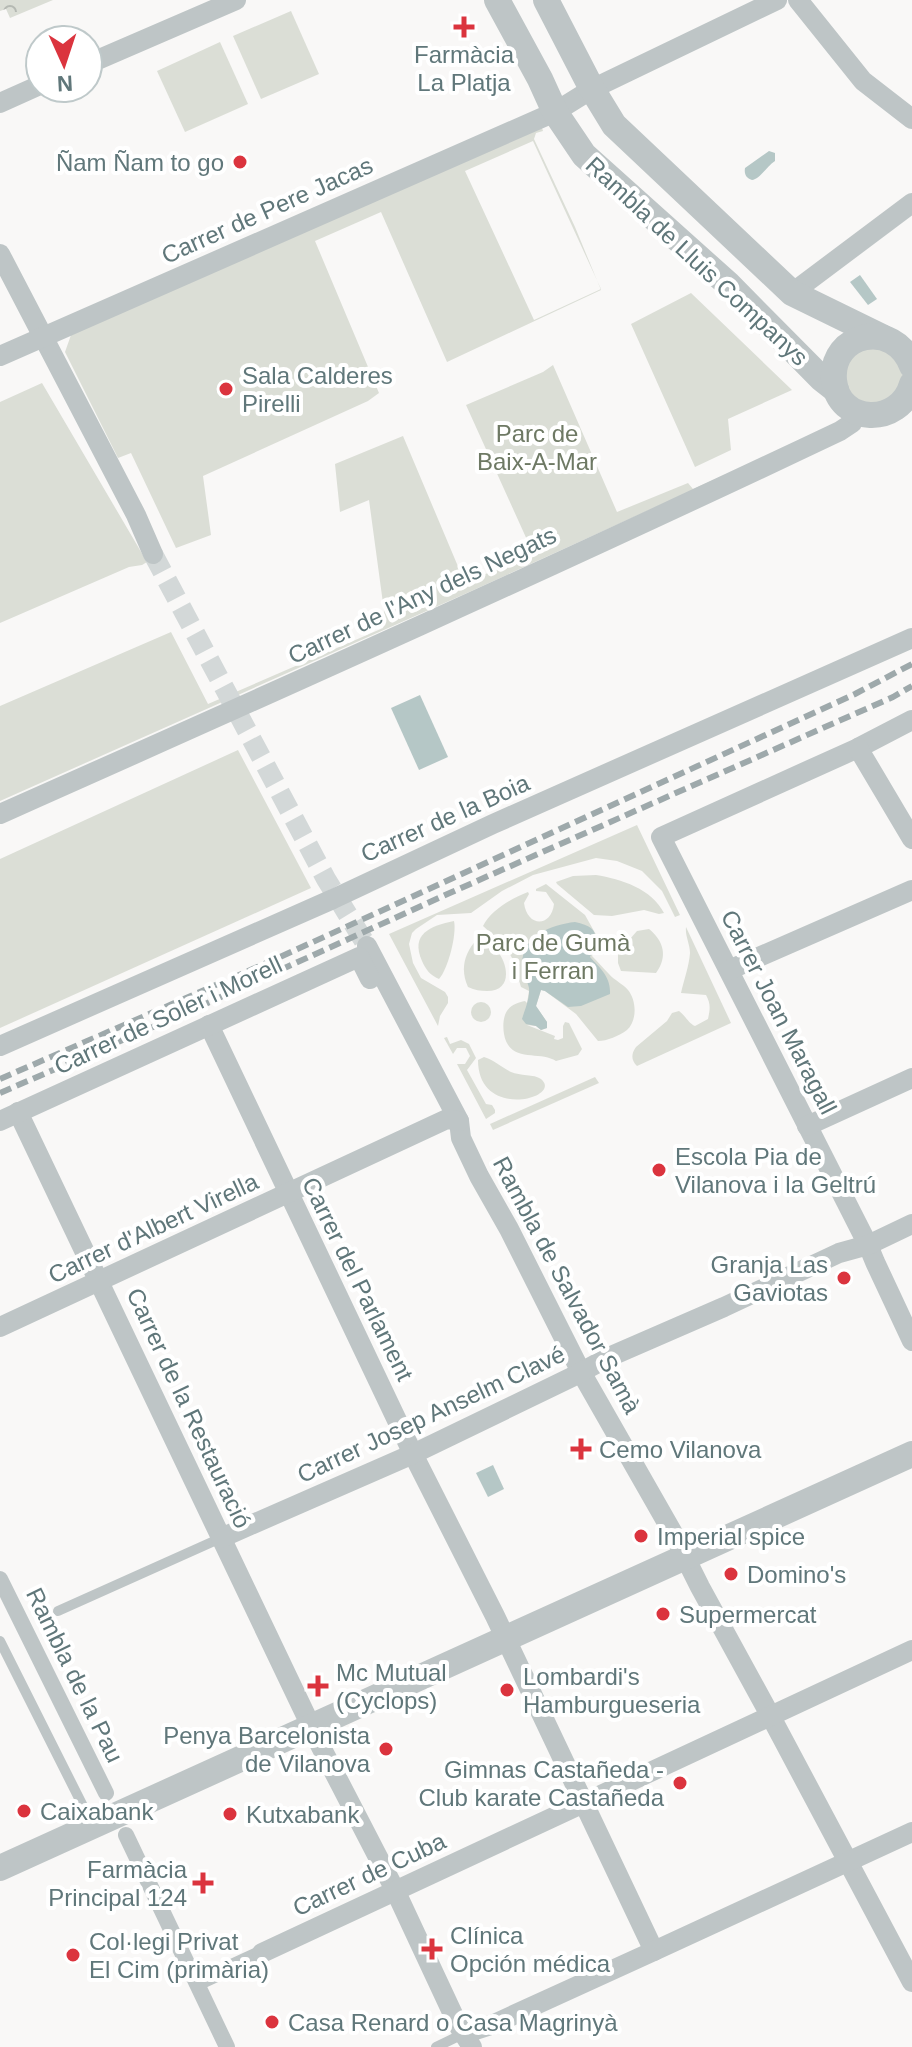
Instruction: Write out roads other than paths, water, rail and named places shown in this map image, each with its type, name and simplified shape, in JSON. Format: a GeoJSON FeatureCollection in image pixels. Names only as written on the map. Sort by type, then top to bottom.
{"type":"FeatureCollection","features":[{"type":"Feature","properties":{"kind":"street"},"geometry":{"type":"LineString","coordinates":[[104,57],[236,0]]}},
{"type":"Feature","properties":{"kind":"street","name":"Rambla de Lluis Companys"},"geometry":{"type":"LineString","coordinates":[[497,0],[555,112],[584,155],[728,284],[855,411]]}},
{"type":"Feature","properties":{"kind":"street","name":"Rambla de Lluis Companys"},"geometry":{"type":"LineString","coordinates":[[546,0],[614,125],[792,293],[890,340],[910,356]]}},
{"type":"Feature","properties":{"kind":"street","name":"Carrer de Pere Jacas"},"geometry":{"type":"LineString","coordinates":[[0,356],[555,112],[592,89],[777,0]]}},
{"type":"Feature","properties":{"kind":"street"},"geometry":{"type":"LineString","coordinates":[[798,0],[863,81],[912,119]]}},
{"type":"Feature","properties":{"kind":"street"},"geometry":{"type":"LineString","coordinates":[[0,103],[24,92]]}},
{"type":"Feature","properties":{"kind":"street"},"geometry":{"type":"LineString","coordinates":[[792,293],[912,203]]}},
{"type":"Feature","properties":{"kind":"street"},"geometry":{"type":"LineString","coordinates":[[0,254],[136,515],[153,554]]}},
{"type":"Feature","properties":{"kind":"street"},"geometry":{"type":"LineString","coordinates":[[836,390],[835,366],[847,346],[858,339],[882,337]]}},
{"type":"Feature","properties":{"kind":"street"},"geometry":{"type":"LineString","coordinates":[[855,411],[883,415],[908,397]]}},
{"type":"Feature","properties":{"kind":"street","name":"Carrer de l'Any dels Negats"},"geometry":{"type":"LineString","coordinates":[[0,814],[741,478],[840,431],[852,423],[855,411]]}},
{"type":"Feature","properties":{"kind":"street","name":"Carrer de la Boia"},"geometry":{"type":"LineString","coordinates":[[0,1046],[912,638]]}},
{"type":"Feature","properties":{"kind":"street"},"geometry":{"type":"LineString","coordinates":[[912,720],[858,748],[912,839]]}},
{"type":"Feature","properties":{"kind":"street","name":"Carrer Joan Maragall"},"geometry":{"type":"LineString","coordinates":[[858,748],[661,837],[868,1245],[912,1341]]}},
{"type":"Feature","properties":{"kind":"street"},"geometry":{"type":"LineString","coordinates":[[729,970],[912,890]]}},
{"type":"Feature","properties":{"kind":"street","name":"Carrer de Soler i Morell"},"geometry":{"type":"LineString","coordinates":[[9,1116],[363,951]]}},
{"type":"Feature","properties":{"kind":"street","name":"Rambla de Salvador Samà"},"geometry":{"type":"LineString","coordinates":[[363,951],[581,1372],[685,1558],[912,1982]]}},
{"type":"Feature","properties":{"kind":"street","name":"Carrer del Parlament"},"geometry":{"type":"LineString","coordinates":[[209,1025],[654,1951]]}},
{"type":"Feature","properties":{"kind":"street"},"geometry":{"type":"LineString","coordinates":[[807,1126],[912,1078]]}},
{"type":"Feature","properties":{"kind":"street","name":"Carrer de la Restauració"},"geometry":{"type":"LineString","coordinates":[[9,1116],[100,1281],[312,1727],[468,2040]]}},
{"type":"Feature","properties":{"kind":"street","name":"Carrer d'Albert Virella"},"geometry":{"type":"LineString","coordinates":[[0,1327],[453,1120]]}},
{"type":"Feature","properties":{"kind":"street","name":"Carrer Josep Anselm Clavé"},"geometry":{"type":"LineString","coordinates":[[221,1538],[413,1454],[609,1357],[839,1253],[868,1245],[912,1224]]}},
{"type":"Feature","properties":{"kind":"street"},"geometry":{"type":"LineString","coordinates":[[0,1868],[912,1454]]}},
{"type":"Feature","properties":{"kind":"street","name":"Rambla de la Pau"},"geometry":{"type":"LineString","coordinates":[[0,1579],[111,1817]]}},
{"type":"Feature","properties":{"kind":"street","name":"Carrer de Cuba"},"geometry":{"type":"LineString","coordinates":[[197,1983],[912,1650]]}},
{"type":"Feature","properties":{"kind":"street"},"geometry":{"type":"LineString","coordinates":[[111,1817],[227,2047]]}},
{"type":"Feature","properties":{"kind":"street"},"geometry":{"type":"LineString","coordinates":[[468,2040],[494,2024],[912,1832]]}},
{"type":"Feature","properties":{"kind":"lane","name":"Carrer Josep Anselm Clavé"},"geometry":{"type":"LineString","coordinates":[[58,1611],[221,1538]]}},
{"type":"Feature","properties":{"kind":"lane","name":"Rambla de la Pau"},"geometry":{"type":"LineString","coordinates":[[0,1641],[111,1817]]}},
{"type":"Feature","properties":{"kind":"lane"},"geometry":{"type":"LineString","coordinates":[[436,2047],[468,2040]]}},
{"type":"Feature","properties":{"kind":"tunnel"},"geometry":{"type":"LineString","coordinates":[[153,554],[326,879],[367,946]]}},
{"type":"Feature","properties":{"kind":"railway"},"geometry":{"type":"LineString","coordinates":[[0,1079],[278,958],[855,694],[912,664]]}},
{"type":"Feature","properties":{"kind":"railway"},"geometry":{"type":"LineString","coordinates":[[0,1093],[190,1011],[912,686]]}},
{"type":"Feature","properties":{"kind":"place","name":"Farmàcia La Platja"},"geometry":{"type":"Point","coordinates":[464,27]}},
{"type":"Feature","properties":{"kind":"place","name":"Ñam Ñam to go"},"geometry":{"type":"Point","coordinates":[240,162]}},
{"type":"Feature","properties":{"kind":"place","name":"Sala Calderes Pirelli"},"geometry":{"type":"Point","coordinates":[226,389]}},
{"type":"Feature","properties":{"kind":"place","name":"Escola Pia de Vilanova i la Geltrú"},"geometry":{"type":"Point","coordinates":[659,1170]}},
{"type":"Feature","properties":{"kind":"place","name":"Granja Las Gaviotas"},"geometry":{"type":"Point","coordinates":[844,1278]}},
{"type":"Feature","properties":{"kind":"place","name":"Cemo Vilanova"},"geometry":{"type":"Point","coordinates":[581,1449]}},
{"type":"Feature","properties":{"kind":"place","name":"Imperial spice"},"geometry":{"type":"Point","coordinates":[641,1536]}},
{"type":"Feature","properties":{"kind":"place","name":"Domino's"},"geometry":{"type":"Point","coordinates":[731,1574]}},
{"type":"Feature","properties":{"kind":"place","name":"Supermercat"},"geometry":{"type":"Point","coordinates":[663,1614]}},
{"type":"Feature","properties":{"kind":"place","name":"Mc Mutual (Cyclops)"},"geometry":{"type":"Point","coordinates":[318,1686]}},
{"type":"Feature","properties":{"kind":"place","name":"Lombardi's Hamburgueseria"},"geometry":{"type":"Point","coordinates":[507,1690]}},
{"type":"Feature","properties":{"kind":"place","name":"Penya Barcelonista de Vilanova"},"geometry":{"type":"Point","coordinates":[386,1749]}},
{"type":"Feature","properties":{"kind":"place","name":"Gimnas Castañeda - Club karate Castañeda"},"geometry":{"type":"Point","coordinates":[680,1783]}},
{"type":"Feature","properties":{"kind":"place","name":"Caixabank"},"geometry":{"type":"Point","coordinates":[24,1811]}},
{"type":"Feature","properties":{"kind":"place","name":"Kutxabank"},"geometry":{"type":"Point","coordinates":[230,1814]}},
{"type":"Feature","properties":{"kind":"place","name":"Farmàcia Principal 124"},"geometry":{"type":"Point","coordinates":[203,1883]}},
{"type":"Feature","properties":{"kind":"place","name":"Clínica Opción médica"},"geometry":{"type":"Point","coordinates":[432,1949]}},
{"type":"Feature","properties":{"kind":"place","name":"Col·legi Privat El Cim (primària)"},"geometry":{"type":"Point","coordinates":[73,1955]}},
{"type":"Feature","properties":{"kind":"place","name":"Casa Renard o Casa Magrinyà"},"geometry":{"type":"Point","coordinates":[272,2022]}},
{"type":"Feature","properties":{"kind":"park label","name":"Parc de Baix-A-Mar"},"geometry":{"type":"Point","coordinates":[537,447]}},
{"type":"Feature","properties":{"kind":"park label","name":"Parc de Gumà i Ferran"},"geometry":{"type":"Point","coordinates":[553,956]}}]}
